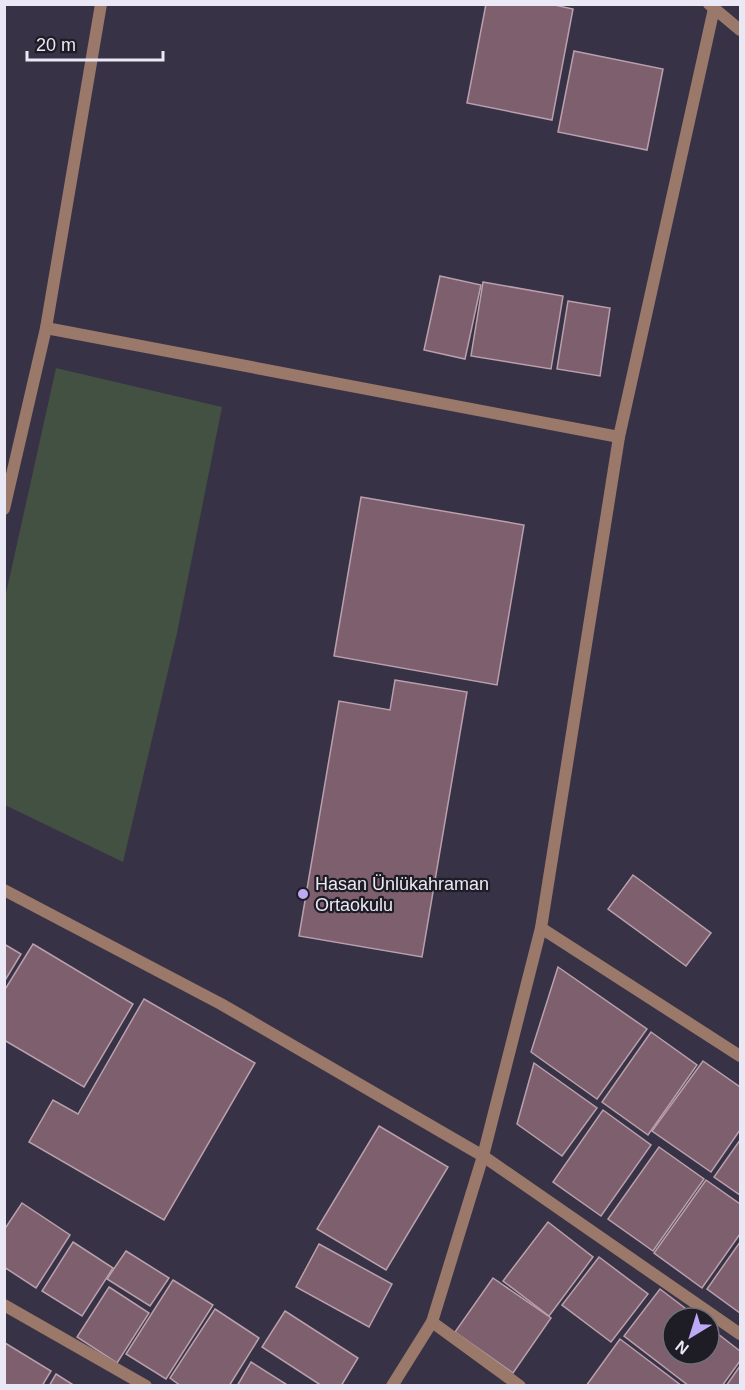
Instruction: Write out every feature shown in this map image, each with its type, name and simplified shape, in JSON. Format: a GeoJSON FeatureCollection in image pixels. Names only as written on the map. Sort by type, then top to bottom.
{"type":"FeatureCollection","features":[{"type":"Feature","properties":{"kind":"street"},"geometry":{"type":"LineString","coordinates":[[4,509],[46,328],[101,4]]}},
{"type":"Feature","properties":{"kind":"street"},"geometry":{"type":"LineString","coordinates":[[392,1386],[432,1322],[483,1156],[541,928],[620,437],[713,6],[741,30]]}},
{"type":"Feature","properties":{"kind":"street"},"geometry":{"type":"LineString","coordinates":[[46,328],[620,437]]}},
{"type":"Feature","properties":{"kind":"street"},"geometry":{"type":"LineString","coordinates":[[4,890],[221,1004],[483,1156],[741,1334]]}},
{"type":"Feature","properties":{"kind":"street"},"geometry":{"type":"LineString","coordinates":[[541,928],[741,1056]]}},
{"type":"Feature","properties":{"kind":"street"},"geometry":{"type":"LineString","coordinates":[[4,1305],[146,1386]]}},
{"type":"Feature","properties":{"kind":"street"},"geometry":{"type":"LineString","coordinates":[[432,1322],[520,1386]]}},
{"type":"Feature","properties":{"kind":"green space"},"geometry":{"type":"Polygon","coordinates":[[[56,368],[222,407],[177,633],[123,862],[5,805],[5,598],[56,368]]]}},
{"type":"Feature","properties":{"kind":"building"},"geometry":{"type":"Polygon","coordinates":[[[486,4],[550,4],[573,9],[552,120],[467,103],[486,4]]]}},
{"type":"Feature","properties":{"kind":"building"},"geometry":{"type":"Polygon","coordinates":[[[574,51],[663,69],[647,150],[558,132],[574,51]]]}},
{"type":"Feature","properties":{"kind":"building"},"geometry":{"type":"Polygon","coordinates":[[[440,276],[481,285],[465,359],[424,350],[440,276]]]}},
{"type":"Feature","properties":{"kind":"building"},"geometry":{"type":"Polygon","coordinates":[[[483,282],[563,296],[551,369],[471,356],[483,282]]]}},
{"type":"Feature","properties":{"kind":"building"},"geometry":{"type":"Polygon","coordinates":[[[568,301],[610,308],[600,376],[557,369],[568,301]]]}},
{"type":"Feature","properties":{"kind":"building"},"geometry":{"type":"Polygon","coordinates":[[[361,497],[524,525],[497,685],[334,656],[361,497]]]}},
{"type":"Feature","properties":{"kind":"building"},"geometry":{"type":"Polygon","coordinates":[[[395,680],[467,692],[422,957],[299,936],[339,701],[390,710],[395,680]]]}},
{"type":"Feature","properties":{"kind":"building"},"geometry":{"type":"Polygon","coordinates":[[[633,875],[711,933],[686,966],[608,909],[633,875]]]}},
{"type":"Feature","properties":{"kind":"building"},"geometry":{"type":"Polygon","coordinates":[[[4,944],[21,954],[4,982],[4,944]]]}},
{"type":"Feature","properties":{"kind":"building"},"geometry":{"type":"Polygon","coordinates":[[[33,944],[133,1004],[84,1087],[4,1040],[4,991],[33,944]]]}},
{"type":"Feature","properties":{"kind":"building"},"geometry":{"type":"Polygon","coordinates":[[[558,967],[647,1029],[597,1099],[531,1052],[558,967]]]}},
{"type":"Feature","properties":{"kind":"building"},"geometry":{"type":"Polygon","coordinates":[[[144,999],[255,1063],[164,1220],[29,1142],[53,1100],[78,1114],[144,999]]]}},
{"type":"Feature","properties":{"kind":"building"},"geometry":{"type":"Polygon","coordinates":[[[651,1032],[697,1065],[648,1135],[602,1102],[651,1032]]]}},
{"type":"Feature","properties":{"kind":"building"},"geometry":{"type":"Polygon","coordinates":[[[703,1061],[740,1087],[740,1130],[711,1172],[652,1131],[703,1061]]]}},
{"type":"Feature","properties":{"kind":"building"},"geometry":{"type":"Polygon","coordinates":[[[534,1063],[597,1108],[562,1156],[517,1124],[534,1063]]]}},
{"type":"Feature","properties":{"kind":"building"},"geometry":{"type":"Polygon","coordinates":[[[603,1110],[651,1145],[601,1216],[553,1182],[603,1110]]]}},
{"type":"Feature","properties":{"kind":"building"},"geometry":{"type":"Polygon","coordinates":[[[379,1126],[448,1167],[386,1270],[317,1229],[379,1126]]]}},
{"type":"Feature","properties":{"kind":"building"},"geometry":{"type":"Polygon","coordinates":[[[740,1140],[740,1195],[714,1177],[740,1140]]]}},
{"type":"Feature","properties":{"kind":"building"},"geometry":{"type":"Polygon","coordinates":[[[659,1147],[704,1179],[653,1251],[608,1219],[659,1147]]]}},
{"type":"Feature","properties":{"kind":"building"},"geometry":{"type":"Polygon","coordinates":[[[706,1180],[740,1204],[740,1234],[702,1288],[654,1253],[706,1180]]]}},
{"type":"Feature","properties":{"kind":"building"},"geometry":{"type":"Polygon","coordinates":[[[22,1203],[70,1235],[36,1288],[4,1267],[4,1230],[22,1203]]]}},
{"type":"Feature","properties":{"kind":"building"},"geometry":{"type":"Polygon","coordinates":[[[548,1222],[593,1257],[549,1316],[503,1281],[548,1222]]]}},
{"type":"Feature","properties":{"kind":"building"},"geometry":{"type":"Polygon","coordinates":[[[73,1242],[113,1268],[82,1316],[42,1291],[73,1242]]]}},
{"type":"Feature","properties":{"kind":"building"},"geometry":{"type":"Polygon","coordinates":[[[740,1242],[740,1313],[707,1289],[740,1242]]]}},
{"type":"Feature","properties":{"kind":"building"},"geometry":{"type":"Polygon","coordinates":[[[319,1244],[392,1284],[369,1327],[296,1287],[319,1244]]]}},
{"type":"Feature","properties":{"kind":"building"},"geometry":{"type":"Polygon","coordinates":[[[126,1251],[169,1278],[150,1306],[107,1279],[126,1251]]]}},
{"type":"Feature","properties":{"kind":"building"},"geometry":{"type":"Polygon","coordinates":[[[599,1257],[648,1294],[611,1342],[562,1305],[599,1257]]]}},
{"type":"Feature","properties":{"kind":"building"},"geometry":{"type":"Polygon","coordinates":[[[493,1278],[551,1318],[513,1373],[455,1332],[493,1278]]]}},
{"type":"Feature","properties":{"kind":"building"},"geometry":{"type":"Polygon","coordinates":[[[173,1280],[213,1305],[166,1379],[126,1354],[173,1280]]]}},
{"type":"Feature","properties":{"kind":"building"},"geometry":{"type":"Polygon","coordinates":[[[109,1287],[149,1313],[117,1363],[77,1337],[109,1287]]]}},
{"type":"Feature","properties":{"kind":"building"},"geometry":{"type":"Polygon","coordinates":[[[660,1289],[682,1306],[661,1306],[661,1364],[624,1336],[660,1289]]]}},
{"type":"Feature","properties":{"kind":"building"},"geometry":{"type":"Polygon","coordinates":[[[215,1309],[259,1338],[229,1386],[181,1386],[170,1378],[215,1309]]]}},
{"type":"Feature","properties":{"kind":"building"},"geometry":{"type":"Polygon","coordinates":[[[285,1311],[358,1358],[341,1386],[322,1386],[262,1347],[285,1311]]]}},
{"type":"Feature","properties":{"kind":"building"},"geometry":{"type":"Polygon","coordinates":[[[721,1336],[740,1351],[740,1361],[722,1386],[689,1386],[663,1366],[721,1366],[721,1336]]]}},
{"type":"Feature","properties":{"kind":"building"},"geometry":{"type":"Polygon","coordinates":[[[620,1339],[682,1386],[586,1386],[620,1339]]]}},
{"type":"Feature","properties":{"kind":"building"},"geometry":{"type":"Polygon","coordinates":[[[5,1343],[51,1371],[42,1386],[4,1386],[5,1343]]]}},
{"type":"Feature","properties":{"kind":"building"},"geometry":{"type":"Polygon","coordinates":[[[251,1362],[289,1386],[237,1386],[251,1362]]]}},
{"type":"Feature","properties":{"kind":"building"},"geometry":{"type":"Polygon","coordinates":[[[740,1366],[740,1386],[726,1386],[740,1366]]]}},
{"type":"Feature","properties":{"kind":"building"},"geometry":{"type":"Polygon","coordinates":[[[56,1374],[75,1386],[49,1386],[56,1374]]]}},
{"type":"Feature","properties":{"kind":"place","name":"Hasan Ünlükahraman Ortaokulu"},"geometry":{"type":"Point","coordinates":[303,894]}}]}
